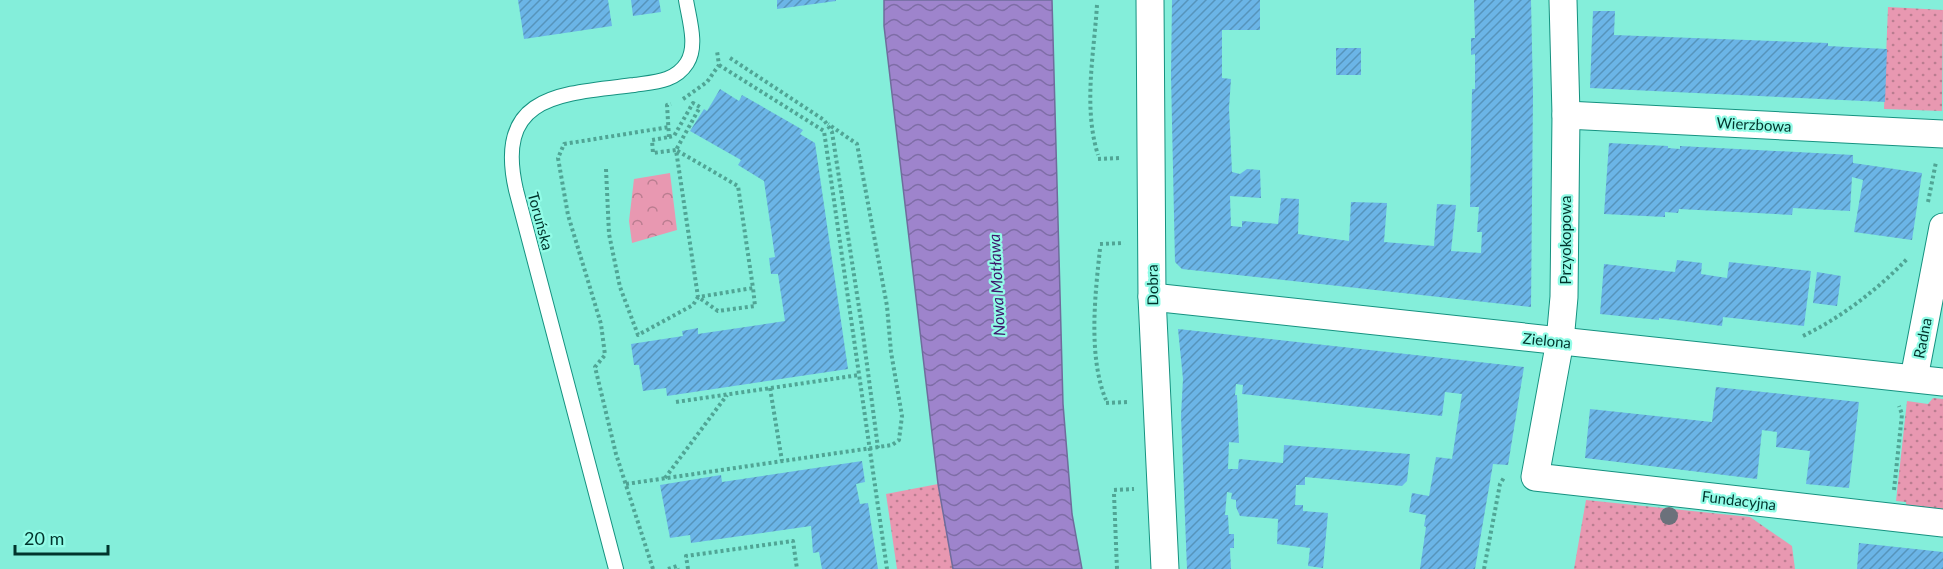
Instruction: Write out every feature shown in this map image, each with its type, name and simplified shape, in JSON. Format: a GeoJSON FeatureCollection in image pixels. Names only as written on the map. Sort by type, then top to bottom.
{"type":"FeatureCollection","features":[{"type":"Feature","properties":{"kind":"street","name":"Dobra"},"geometry":{"type":"LineString","coordinates":[[1150,0],[1152,297],[1165,569]]}},
{"type":"Feature","properties":{"kind":"street","name":"Przyokopowa"},"geometry":{"type":"LineString","coordinates":[[1534,477],[1560,341],[1564,297],[1566,115],[1563,0]]}},
{"type":"Feature","properties":{"kind":"street","name":"Wierzbowa"},"geometry":{"type":"LineString","coordinates":[[1566,115],[1942,134]]}},
{"type":"Feature","properties":{"kind":"street","name":"Radna"},"geometry":{"type":"LineString","coordinates":[[1904,387],[1935,219]]}},
{"type":"Feature","properties":{"kind":"street","name":"Zielona"},"geometry":{"type":"LineString","coordinates":[[1152,297],[1560,341],[1904,387],[1943,382]]}},
{"type":"Feature","properties":{"kind":"street","name":"Fundacyjna"},"geometry":{"type":"LineString","coordinates":[[1534,477],[1943,524]]}},
{"type":"Feature","properties":{"kind":"lane","name":"Toruńska"},"geometry":{"type":"LineString","coordinates":[[616,569],[510,166],[512,142],[523,118],[549,98],[664,81],[678,74],[688,62],[692,45],[686,0]]}},
{"type":"Feature","properties":{"kind":"path"},"geometry":{"type":"LineString","coordinates":[[1097,5],[1090,96],[1092,136],[1098,155]]}},
{"type":"Feature","properties":{"kind":"path"},"geometry":{"type":"LineString","coordinates":[[626,484],[878,448],[892,445],[899,440],[902,416],[886,306],[857,144],[730,58]]}},
{"type":"Feature","properties":{"kind":"path"},"geometry":{"type":"LineString","coordinates":[[719,65],[824,131],[887,569]]}},
{"type":"Feature","properties":{"kind":"path"},"geometry":{"type":"LineString","coordinates":[[606,169],[609,234],[620,287],[638,335],[693,305],[698,297],[676,150],[700,107],[693,104],[674,136],[652,140],[654,153],[676,150],[738,186],[755,306],[718,311],[698,297]]}},
{"type":"Feature","properties":{"kind":"path"},"geometry":{"type":"LineString","coordinates":[[828,124],[832,132],[878,448]]}},
{"type":"Feature","properties":{"kind":"path"},"geometry":{"type":"LineString","coordinates":[[653,569],[616,454],[595,368],[605,355],[601,324],[568,215],[558,158],[564,144],[669,128]]}},
{"type":"Feature","properties":{"kind":"path"},"geometry":{"type":"LineString","coordinates":[[1935,219],[1942,134]]}},
{"type":"Feature","properties":{"kind":"path"},"geometry":{"type":"LineString","coordinates":[[1100,249],[1096,280],[1095,325],[1099,378],[1106,400]]}},
{"type":"Feature","properties":{"kind":"path"},"geometry":{"type":"LineString","coordinates":[[1796,340],[1824,326],[1852,307],[1898,268],[1913,252]]}},
{"type":"Feature","properties":{"kind":"path"},"geometry":{"type":"LineString","coordinates":[[698,297],[753,288]]}},
{"type":"Feature","properties":{"kind":"path"},"geometry":{"type":"LineString","coordinates":[[676,402],[859,375]]}},
{"type":"Feature","properties":{"kind":"path"},"geometry":{"type":"LineString","coordinates":[[1893,492],[1904,387]]}},
{"type":"Feature","properties":{"kind":"path"},"geometry":{"type":"LineString","coordinates":[[770,388],[782,461]]}},
{"type":"Feature","properties":{"kind":"path"},"geometry":{"type":"LineString","coordinates":[[664,478],[727,394]]}},
{"type":"Feature","properties":{"kind":"path"},"geometry":{"type":"LineString","coordinates":[[1114,494],[1117,569]]}},
{"type":"Feature","properties":{"kind":"path"},"geometry":{"type":"LineString","coordinates":[[688,569],[686,556],[793,541],[796,569]]}},
{"type":"Feature","properties":{"kind":"path"},"geometry":{"type":"LineString","coordinates":[[668,569],[677,566],[678,569]]}},
{"type":"Feature","properties":{"kind":"green space"},"geometry":{"type":"Polygon","coordinates":[[[1888,7],[1943,10],[1942,111],[1884,109],[1888,7]]]}},
{"type":"Feature","properties":{"kind":"green space"},"geometry":{"type":"Polygon","coordinates":[[[670,173],[677,230],[632,243],[629,221],[634,179],[670,173]]]}},
{"type":"Feature","properties":{"kind":"green space"},"geometry":{"type":"Polygon","coordinates":[[[1933,398],[1943,399],[1943,511],[1906,507],[1906,502],[1896,501],[1907,401],[1928,404],[1933,398]]]}},
{"type":"Feature","properties":{"kind":"green space"},"geometry":{"type":"Polygon","coordinates":[[[938,484],[953,569],[897,569],[886,494],[938,484]]]}},
{"type":"Feature","properties":{"kind":"green space"},"geometry":{"type":"Polygon","coordinates":[[[1586,500],[1750,517],[1792,546],[1795,569],[1574,569],[1586,500]]]}},
{"type":"Feature","properties":{"kind":"water","name":"Nowa Motława"},"geometry":{"type":"Polygon","coordinates":[[[884,0],[1052,0],[1063,404],[1072,514],[1082,569],[953,569],[938,484],[884,26],[884,0]]]}},
{"type":"Feature","properties":{"kind":"building"},"geometry":{"type":"Polygon","coordinates":[[[518,0],[608,0],[612,26],[524,39],[518,0]]]}},
{"type":"Feature","properties":{"kind":"building"},"geometry":{"type":"Polygon","coordinates":[[[631,0],[659,0],[661,12],[633,16],[631,0]]]}},
{"type":"Feature","properties":{"kind":"building"},"geometry":{"type":"Polygon","coordinates":[[[777,0],[836,0],[836,1],[777,9],[777,0]]]}},
{"type":"Feature","properties":{"kind":"building"},"geometry":{"type":"Polygon","coordinates":[[[1172,0],[1260,0],[1260,30],[1222,30],[1222,78],[1231,79],[1229,108],[1232,172],[1240,174],[1247,169],[1260,170],[1261,198],[1230,196],[1231,226],[1242,227],[1242,221],[1278,224],[1281,198],[1299,199],[1298,234],[1349,241],[1351,202],[1387,203],[1384,242],[1434,246],[1437,204],[1456,205],[1451,251],[1481,253],[1482,232],[1477,232],[1479,207],[1470,207],[1472,89],[1475,89],[1475,54],[1471,55],[1471,38],[1475,38],[1474,0],[1531,0],[1533,95],[1531,307],[1182,269],[1175,262],[1171,76],[1172,0]]]}},
{"type":"Feature","properties":{"kind":"building"},"geometry":{"type":"Polygon","coordinates":[[[1593,11],[1615,11],[1614,35],[1828,43],[1828,46],[1887,49],[1885,102],[1590,88],[1593,11]]]}},
{"type":"Feature","properties":{"kind":"building"},"geometry":{"type":"Polygon","coordinates":[[[1336,48],[1361,48],[1361,75],[1336,75],[1336,48]]]}},
{"type":"Feature","properties":{"kind":"building"},"geometry":{"type":"Polygon","coordinates":[[[720,89],[739,101],[742,95],[803,130],[800,134],[815,143],[848,369],[667,396],[666,388],[643,391],[639,365],[634,365],[631,344],[683,336],[682,331],[698,328],[698,334],[785,321],[778,274],[771,274],[769,258],[775,257],[764,181],[738,165],[741,160],[690,131],[704,109],[707,111],[720,89]]]}},
{"type":"Feature","properties":{"kind":"building"},"geometry":{"type":"Polygon","coordinates":[[[1609,143],[1668,146],[1668,148],[1680,149],[1680,146],[1853,155],[1853,163],[1922,173],[1912,240],[1854,232],[1863,180],[1852,177],[1850,211],[1793,208],[1792,215],[1679,209],[1678,213],[1665,212],[1665,217],[1604,214],[1609,143]]]}},
{"type":"Feature","properties":{"kind":"building"},"geometry":{"type":"Polygon","coordinates":[[[1677,260],[1702,263],[1701,274],[1727,278],[1729,262],[1811,271],[1804,326],[1723,317],[1722,326],[1600,314],[1604,264],[1675,272],[1677,260]]]}},
{"type":"Feature","properties":{"kind":"building"},"geometry":{"type":"Polygon","coordinates":[[[1817,272],[1841,276],[1837,306],[1813,303],[1817,272]]]}},
{"type":"Feature","properties":{"kind":"building"},"geometry":{"type":"Polygon","coordinates":[[[1178,329],[1524,367],[1508,465],[1493,464],[1475,569],[1420,569],[1426,515],[1409,512],[1412,493],[1429,496],[1436,457],[1452,459],[1462,394],[1445,392],[1442,416],[1242,394],[1243,385],[1236,384],[1239,443],[1229,442],[1228,469],[1238,469],[1239,459],[1283,463],[1284,445],[1410,454],[1407,481],[1402,486],[1305,477],[1305,485],[1296,485],[1295,505],[1303,505],[1303,511],[1328,513],[1323,568],[1308,566],[1310,548],[1277,544],[1278,519],[1240,516],[1236,500],[1231,499],[1232,493],[1227,492],[1225,515],[1228,515],[1229,534],[1234,534],[1234,548],[1230,548],[1231,569],[1187,569],[1181,416],[1183,379],[1178,329]]]}},
{"type":"Feature","properties":{"kind":"building"},"geometry":{"type":"Polygon","coordinates":[[[1716,387],[1859,402],[1849,488],[1806,484],[1810,451],[1776,447],[1777,432],[1762,430],[1757,479],[1585,458],[1590,409],[1712,422],[1716,387]]]}},
{"type":"Feature","properties":{"kind":"building"},"geometry":{"type":"Polygon","coordinates":[[[862,461],[865,482],[856,484],[860,504],[868,503],[878,569],[822,569],[819,552],[813,553],[811,526],[691,543],[690,535],[670,538],[660,485],[721,475],[722,482],[862,461]]]}},
{"type":"Feature","properties":{"kind":"building"},"geometry":{"type":"Polygon","coordinates":[[[1859,543],[1943,552],[1943,569],[1857,569],[1859,543]]]}}]}
